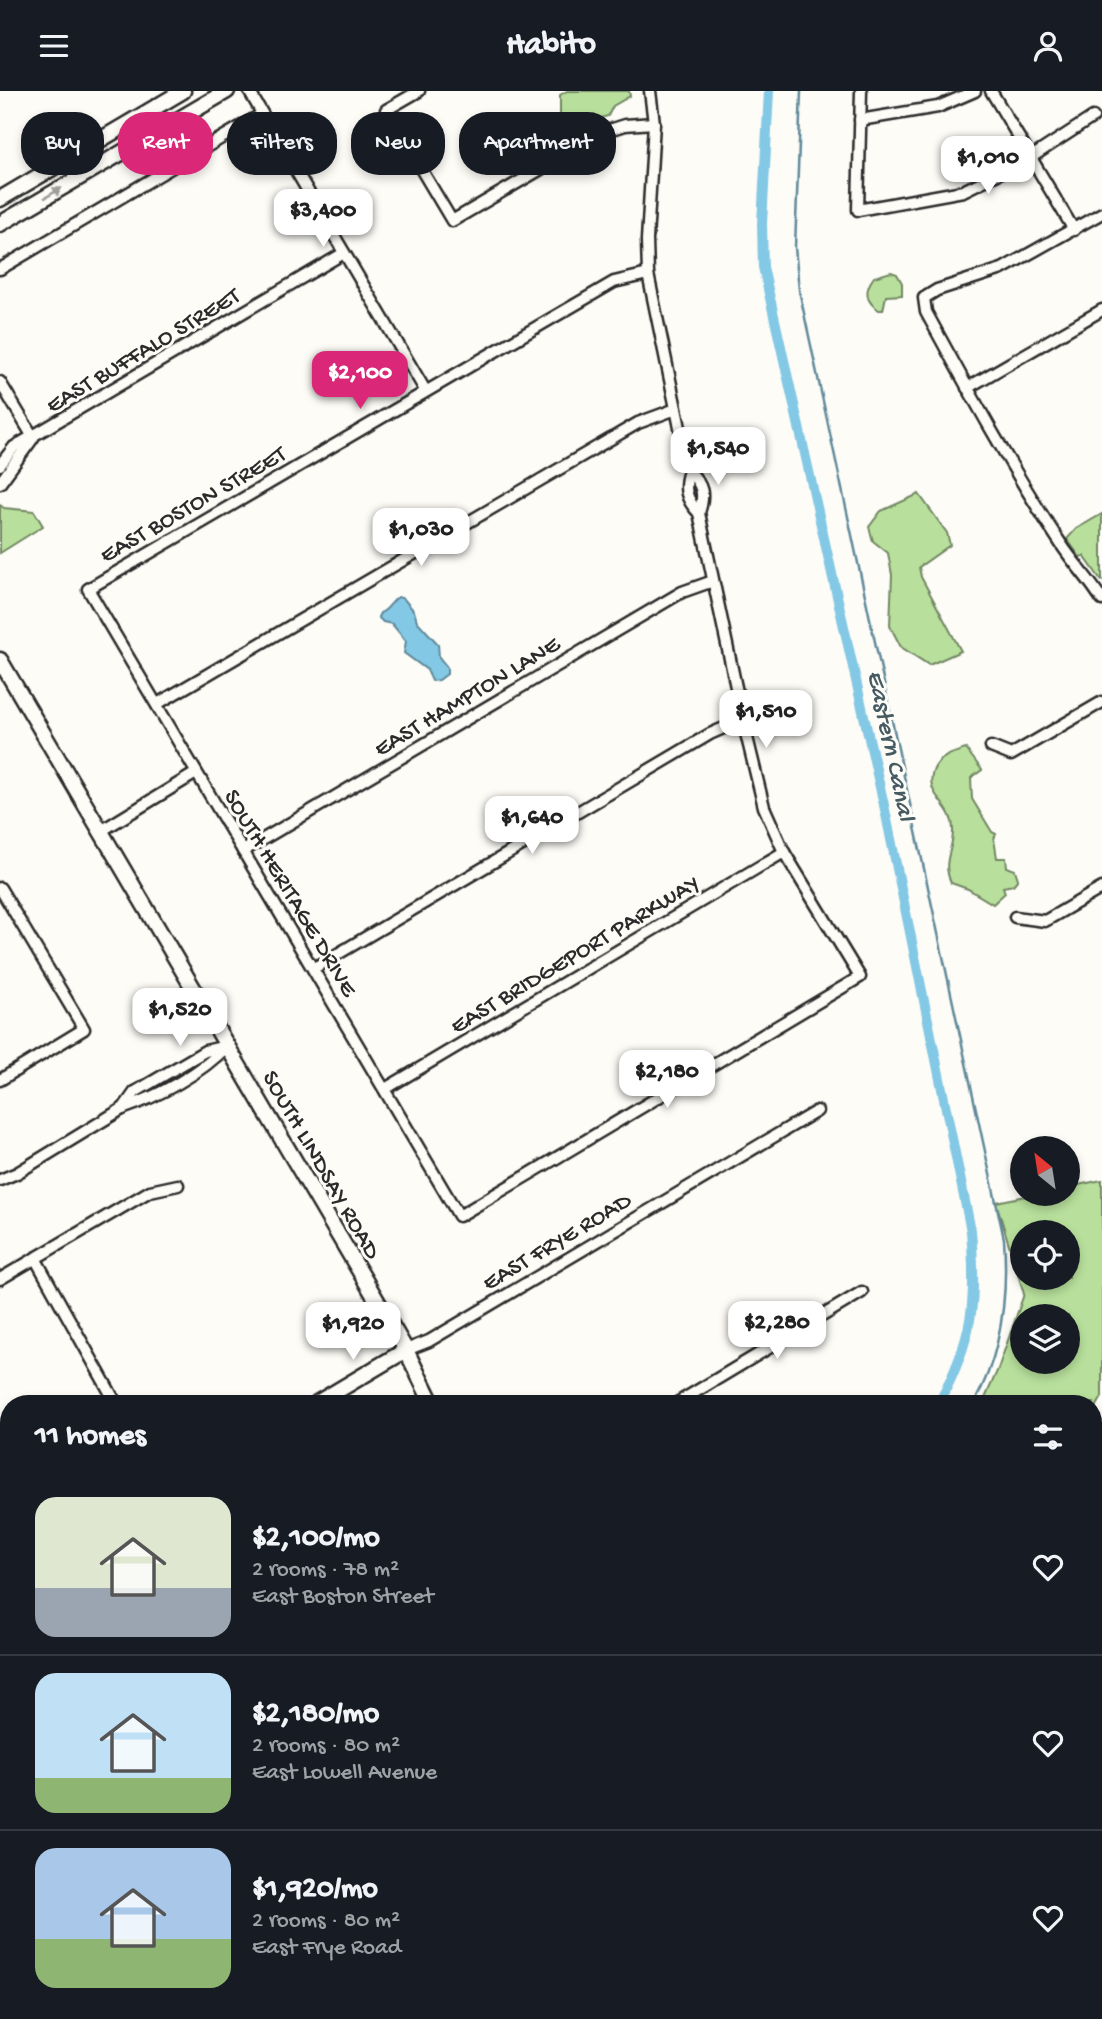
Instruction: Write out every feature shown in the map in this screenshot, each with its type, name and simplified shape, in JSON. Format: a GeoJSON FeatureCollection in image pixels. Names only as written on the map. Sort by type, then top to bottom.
{"type":"FeatureCollection","features":[{"type":"Feature","properties":{"kind":"main road"},"geometry":{"type":"LineString","coordinates":[[104,137],[183,91]]}},
{"type":"Feature","properties":{"kind":"main road"},"geometry":{"type":"LineString","coordinates":[[187,112],[208,91]]}},
{"type":"Feature","properties":{"kind":"main road"},"geometry":{"type":"LineString","coordinates":[[191,112],[227,91]]}},
{"type":"Feature","properties":{"kind":"main road"},"geometry":{"type":"LineString","coordinates":[[0,199],[40,175]]}},
{"type":"Feature","properties":{"kind":"main road"},"geometry":{"type":"LineString","coordinates":[[0,224],[83,175]]}},
{"type":"Feature","properties":{"kind":"main road","name":"SOUTH LINDSAY ROAD"},"geometry":{"type":"LineString","coordinates":[[0,660],[406,1350],[428,1395]]}},
{"type":"Feature","properties":{"kind":"main road","name":"EAST FRYE ROAD"},"geometry":{"type":"LineString","coordinates":[[330,1395],[406,1350]]}},
{"type":"Feature","properties":{"kind":"street"},"geometry":{"type":"LineString","coordinates":[[249,91],[261,112]]}},
{"type":"Feature","properties":{"kind":"street"},"geometry":{"type":"LineString","coordinates":[[419,91],[386,110],[452,221],[606,131],[625,125],[654,123]]}},
{"type":"Feature","properties":{"kind":"street"},"geometry":{"type":"LineString","coordinates":[[650,91],[654,123],[648,274],[689,471],[686,494],[699,513]]}},
{"type":"Feature","properties":{"kind":"street"},"geometry":{"type":"LineString","coordinates":[[861,91],[859,211],[963,191],[1030,158],[1093,117]]}},
{"type":"Feature","properties":{"kind":"street"},"geometry":{"type":"LineString","coordinates":[[860,120],[938,107],[975,91]]}},
{"type":"Feature","properties":{"kind":"street"},"geometry":{"type":"LineString","coordinates":[[991,91],[1074,230]]}},
{"type":"Feature","properties":{"kind":"street"},"geometry":{"type":"LineString","coordinates":[[0,269],[227,135]]}},
{"type":"Feature","properties":{"kind":"street"},"geometry":{"type":"LineString","coordinates":[[298,175],[425,390]]}},
{"type":"Feature","properties":{"kind":"street"},"geometry":{"type":"LineString","coordinates":[[1102,213],[1002,269],[937,290],[924,298],[926,312],[967,388],[1062,545],[1102,600]]}},
{"type":"Feature","properties":{"kind":"street","name":"EAST BUFFALO STREET"},"geometry":{"type":"LineString","coordinates":[[0,465],[14,447],[344,253]]}},
{"type":"Feature","properties":{"kind":"street","name":"EAST BOSTON STREET"},"geometry":{"type":"LineString","coordinates":[[88,589],[614,282],[648,274]]}},
{"type":"Feature","properties":{"kind":"street"},"geometry":{"type":"LineString","coordinates":[[967,388],[1102,310]]}},
{"type":"Feature","properties":{"kind":"street"},"geometry":{"type":"LineString","coordinates":[[0,381],[33,437]]}},
{"type":"Feature","properties":{"kind":"street"},"geometry":{"type":"LineString","coordinates":[[157,704],[638,423],[676,409]]}},
{"type":"Feature","properties":{"kind":"street","name":"EAST BUFFALO STREET"},"geometry":{"type":"LineString","coordinates":[[0,483],[33,437]]}},
{"type":"Feature","properties":{"kind":"street"},"geometry":{"type":"LineString","coordinates":[[689,471],[703,491],[699,513],[744,725],[764,807],[784,852]]}},
{"type":"Feature","properties":{"kind":"street","name":"EAST HAMPTON LANE"},"geometry":{"type":"LineString","coordinates":[[243,851],[682,592],[713,581]]}},
{"type":"Feature","properties":{"kind":"street","name":"SOUTH HERITAGE DRIVE"},"geometry":{"type":"LineString","coordinates":[[88,589],[459,1216],[860,977],[784,852]]}},
{"type":"Feature","properties":{"kind":"street"},"geometry":{"type":"LineString","coordinates":[[991,747],[1011,755],[1102,702]]}},
{"type":"Feature","properties":{"kind":"street"},"geometry":{"type":"LineString","coordinates":[[314,968],[710,734],[726,727],[744,725]]}},
{"type":"Feature","properties":{"kind":"street"},"geometry":{"type":"LineString","coordinates":[[102,831],[196,773]]}},
{"type":"Feature","properties":{"kind":"street","name":"EAST BRIDGEPORT PARKWAY"},"geometry":{"type":"LineString","coordinates":[[385,1089],[784,852]]}},
{"type":"Feature","properties":{"kind":"street"},"geometry":{"type":"LineString","coordinates":[[0,888],[5,907],[84,1029],[0,1080]]}},
{"type":"Feature","properties":{"kind":"street"},"geometry":{"type":"LineString","coordinates":[[1015,916],[1045,921],[1102,888]]}},
{"type":"Feature","properties":{"kind":"street"},"geometry":{"type":"LineString","coordinates":[[0,1180],[17,1173],[122,1109],[135,1092],[205,1051],[227,1046]]}},
{"type":"Feature","properties":{"kind":"street","name":"EAST FRYE ROAD"},"geometry":{"type":"LineString","coordinates":[[406,1350],[429,1341],[817,1111]]}},
{"type":"Feature","properties":{"kind":"street"},"geometry":{"type":"LineString","coordinates":[[0,1279],[150,1191],[178,1185]]}},
{"type":"Feature","properties":{"kind":"street"},"geometry":{"type":"LineString","coordinates":[[35,1258],[112,1395]]}},
{"type":"Feature","properties":{"kind":"street"},"geometry":{"type":"LineString","coordinates":[[690,1395],[862,1292]]}},
{"type":"Feature","properties":{"kind":"green space"},"geometry":{"type":"Polygon","coordinates":[[[567,91],[629,91],[630,96],[613,106],[610,112],[560,112],[560,95],[567,91]]]}},
{"type":"Feature","properties":{"kind":"green space"},"geometry":{"type":"Polygon","coordinates":[[[891,272],[897,274],[902,283],[902,295],[886,296],[883,310],[879,310],[874,307],[867,291],[874,277],[891,272]]]}},
{"type":"Feature","properties":{"kind":"green space"},"geometry":{"type":"Polygon","coordinates":[[[919,494],[947,533],[950,545],[919,567],[921,577],[961,651],[929,665],[901,647],[890,626],[892,575],[888,553],[873,541],[869,527],[881,511],[919,494]]]}},
{"type":"Feature","properties":{"kind":"green space"},"geometry":{"type":"Polygon","coordinates":[[[0,505],[4,508],[34,511],[43,526],[0,553],[0,505]]]}},
{"type":"Feature","properties":{"kind":"green space"},"geometry":{"type":"Polygon","coordinates":[[[1102,514],[1101,580],[1084,556],[1080,557],[1067,539],[1076,529],[1102,514]]]}},
{"type":"Feature","properties":{"kind":"green space"},"geometry":{"type":"Polygon","coordinates":[[[966,749],[982,770],[971,778],[972,799],[992,832],[996,834],[994,839],[997,858],[1006,858],[1007,867],[1015,870],[1018,879],[1013,885],[1003,887],[1005,893],[993,904],[968,889],[951,883],[947,868],[953,836],[952,820],[932,786],[931,778],[940,761],[966,749]]]}},
{"type":"Feature","properties":{"kind":"green space"},"geometry":{"type":"Polygon","coordinates":[[[1102,1180],[1102,1395],[987,1395],[1010,1334],[1010,1374],[1080,1374],[1080,1304],[1021,1304],[1023,1290],[1080,1290],[1080,1220],[1010,1220],[1010,1248],[996,1202],[1010,1199],[1010,1206],[1080,1206],[1080,1185],[1102,1180]]]}},
{"type":"Feature","properties":{"kind":"water"},"geometry":{"type":"Polygon","coordinates":[[[398,597],[404,599],[414,611],[417,621],[438,644],[439,657],[447,667],[447,674],[439,680],[432,681],[427,670],[404,653],[406,641],[392,624],[383,622],[378,617],[398,597]]]}},
{"type":"Feature","properties":{"kind":"waterway","name":"Eastern Canal"},"geometry":{"type":"LineString","coordinates":[[769,91],[762,224],[763,267],[884,805],[971,1231],[973,1279],[970,1320],[959,1359],[943,1395]]}},
{"type":"Feature","properties":{"kind":"waterway"},"geometry":{"type":"LineString","coordinates":[[801,91],[795,247],[799,290],[1004,1239],[1005,1281],[1001,1323],[991,1364],[978,1395]]}}]}
